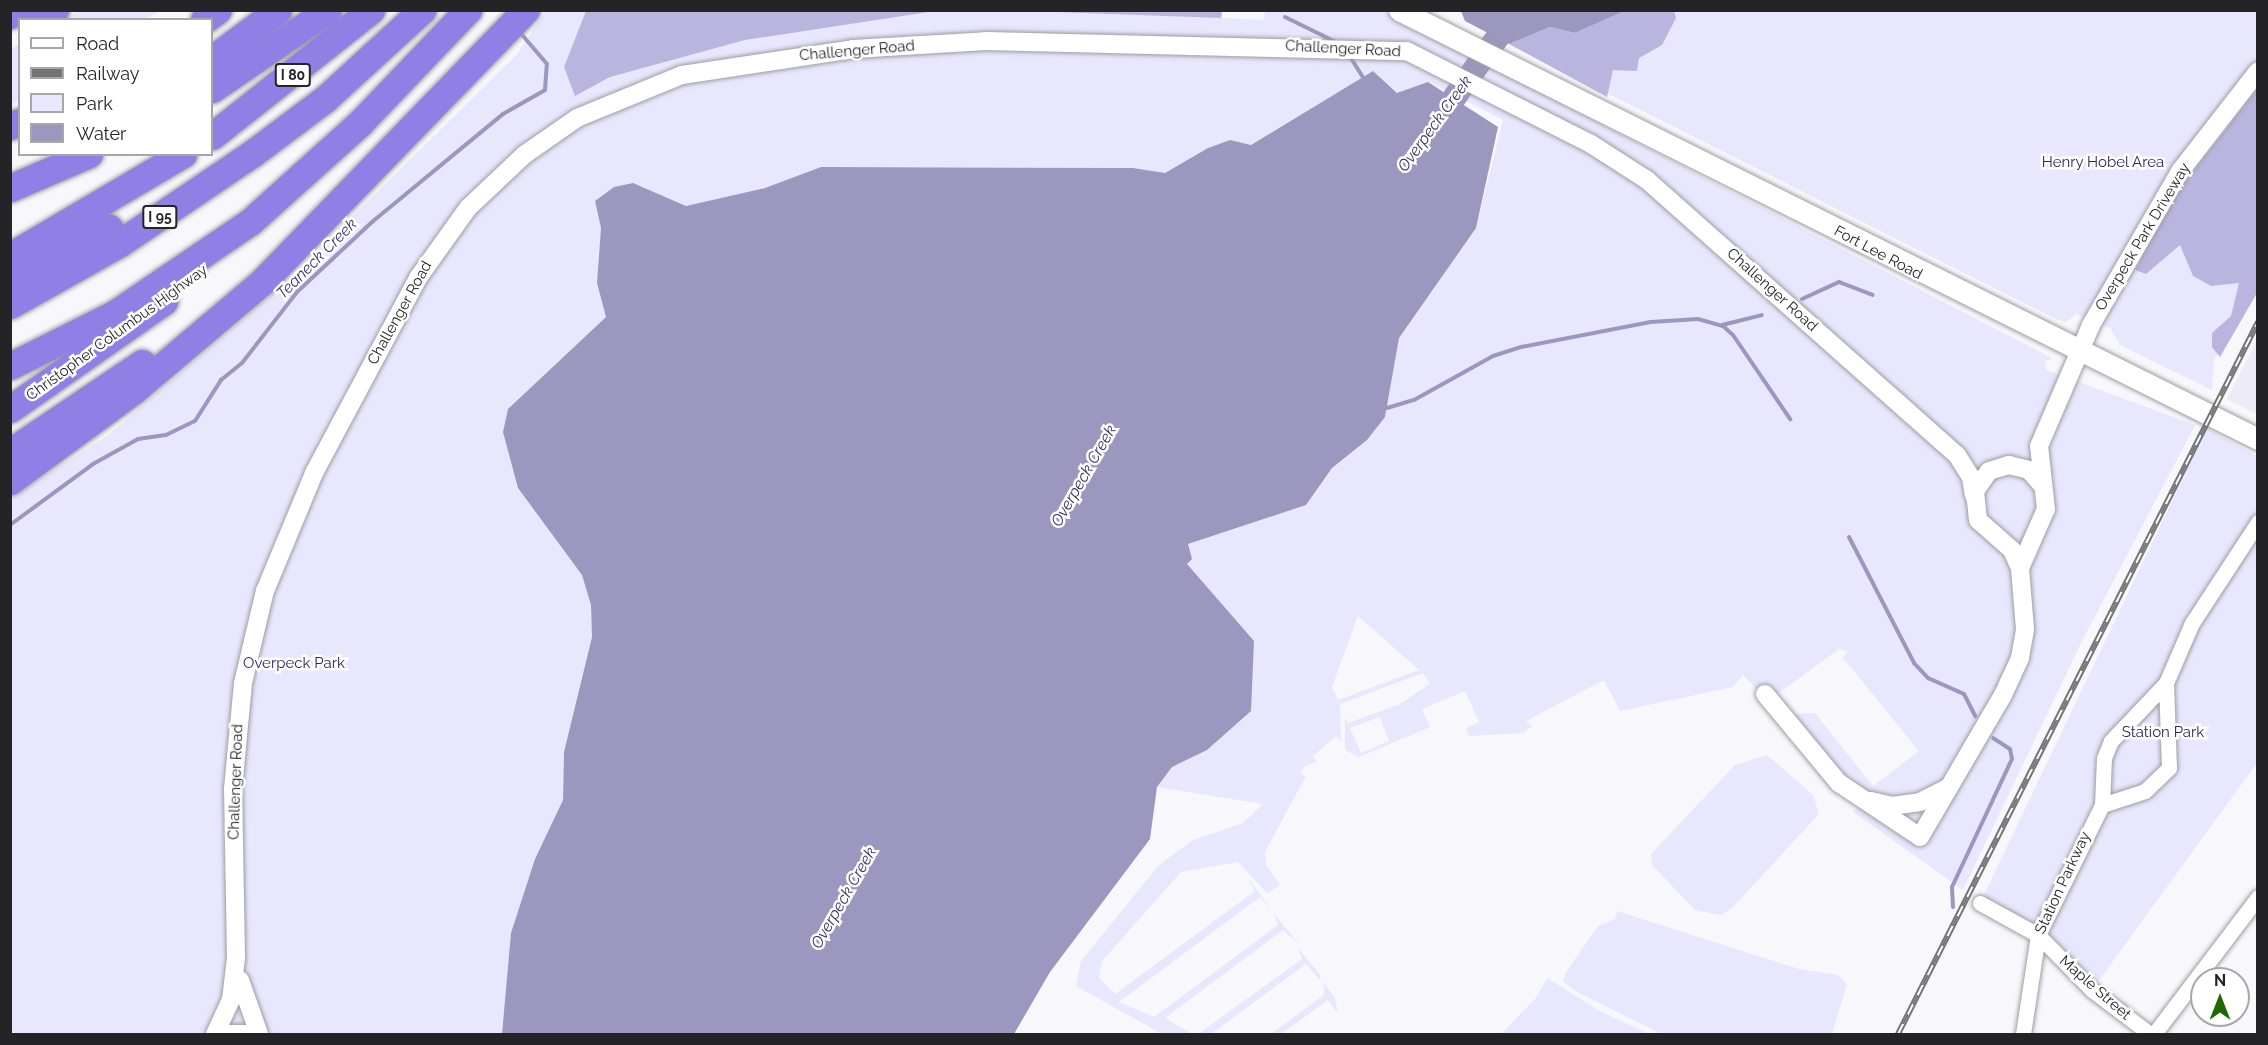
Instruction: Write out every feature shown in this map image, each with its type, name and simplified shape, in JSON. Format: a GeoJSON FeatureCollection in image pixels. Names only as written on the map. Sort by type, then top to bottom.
{"type":"FeatureCollection","features":[{"type":"Feature","properties":{"kind":"highway"},"geometry":{"type":"LineString","coordinates":[[10,15],[21,10]]}},
{"type":"Feature","properties":{"kind":"highway"},"geometry":{"type":"LineString","coordinates":[[42,18],[55,10]]}},
{"type":"Feature","properties":{"kind":"highway"},"geometry":{"type":"LineString","coordinates":[[213,58],[278,10]]}},
{"type":"Feature","properties":{"kind":"highway"},"geometry":{"type":"LineString","coordinates":[[213,88],[328,10]]}},
{"type":"Feature","properties":{"kind":"highway","name":"I 80"},"geometry":{"type":"LineString","coordinates":[[213,135],[371,10]]}},
{"type":"Feature","properties":{"kind":"highway","name":"I 95"},"geometry":{"type":"LineString","coordinates":[[10,305],[155,221],[302,117],[422,10]]}},
{"type":"Feature","properties":{"kind":"highway"},"geometry":{"type":"LineString","coordinates":[[10,366],[156,288],[272,204],[468,10]]}},
{"type":"Feature","properties":{"kind":"highway"},"geometry":{"type":"LineString","coordinates":[[10,481],[208,330],[338,203],[525,12]]}},
{"type":"Feature","properties":{"kind":"highway"},"geometry":{"type":"LineString","coordinates":[[10,282],[223,156],[302,117]]}},
{"type":"Feature","properties":{"kind":"highway"},"geometry":{"type":"LineString","coordinates":[[10,172],[43,156]]}},
{"type":"Feature","properties":{"kind":"highway"},"geometry":{"type":"LineString","coordinates":[[10,188],[84,156]]}},
{"type":"Feature","properties":{"kind":"highway"},"geometry":{"type":"LineString","coordinates":[[10,256],[180,156]]}},
{"type":"Feature","properties":{"kind":"highway"},"geometry":{"type":"LineString","coordinates":[[10,452],[181,333],[338,203]]}},
{"type":"Feature","properties":{"kind":"highway","name":"Christopher Columbus Highway"},"geometry":{"type":"LineString","coordinates":[[10,409],[204,270],[272,204]]}},
{"type":"Feature","properties":{"kind":"main road","name":"Fort Lee Road"},"geometry":{"type":"LineString","coordinates":[[1399,10],[1501,63],[2258,439]]}},
{"type":"Feature","properties":{"kind":"street","name":"Challenger Road"},"geometry":{"type":"LineString","coordinates":[[216,1035],[231,1000],[236,958],[235,737],[256,622],[289,524],[418,278],[468,208],[524,155],[613,100],[719,67],[853,49],[986,41],[1383,48],[1423,58],[1500,97],[1647,180],[1957,455],[1971,477],[1974,495]]}},
{"type":"Feature","properties":{"kind":"street","name":"Overpeck Park Driveway"},"geometry":{"type":"LineString","coordinates":[[2039,446],[2105,297],[2156,210],[2258,71]]}},
{"type":"Feature","properties":{"kind":"street"},"geometry":{"type":"LineString","coordinates":[[1765,694],[1839,783],[1920,837],[2020,658],[2025,629],[2020,568],[2046,509],[2039,446],[1982,478],[1974,495],[1978,520],[1994,534],[2020,568]]}},
{"type":"Feature","properties":{"kind":"street","name":"Challenger Road"},"geometry":{"type":"LineString","coordinates":[[1957,455],[2002,466]]}},
{"type":"Feature","properties":{"kind":"street"},"geometry":{"type":"LineString","coordinates":[[2002,466],[2024,468],[2043,486]]}},
{"type":"Feature","properties":{"kind":"street","name":"Station Parkway"},"geometry":{"type":"LineString","coordinates":[[2023,1035],[2038,935],[2102,805],[2104,758],[2111,741],[2166,683],[2192,623],[2258,522]]}},
{"type":"Feature","properties":{"kind":"street"},"geometry":{"type":"LineString","coordinates":[[1994,534],[2015,538],[2037,526]]}},
{"type":"Feature","properties":{"kind":"street","name":"Station Parkway"},"geometry":{"type":"LineString","coordinates":[[2102,805],[2145,791],[2169,768],[2166,683]]}},
{"type":"Feature","properties":{"kind":"street"},"geometry":{"type":"LineString","coordinates":[[1859,798],[1892,806],[1920,802],[1949,787]]}},
{"type":"Feature","properties":{"kind":"street"},"geometry":{"type":"LineString","coordinates":[[2152,1035],[2258,897]]}},
{"type":"Feature","properties":{"kind":"street","name":"Maple Street"},"geometry":{"type":"LineString","coordinates":[[1980,903],[2038,935],[2092,990],[2152,1035]]}},
{"type":"Feature","properties":{"kind":"street","name":"Challenger Road"},"geometry":{"type":"LineString","coordinates":[[236,958],[243,1002],[259,1035]]}},
{"type":"Feature","properties":{"kind":"street"},"geometry":{"type":"LineString","coordinates":[[221,1035],[253,1035]]}},
{"type":"Feature","properties":{"kind":"shaded area"},"geometry":{"type":"Polygon","coordinates":[[[586,10],[935,11],[745,40],[610,77],[575,96],[564,67],[586,10]]]}},
{"type":"Feature","properties":{"kind":"shaded area"},"geometry":{"type":"Polygon","coordinates":[[[1029,11],[1222,11],[1221,18],[1029,11]]]}},
{"type":"Feature","properties":{"kind":"shaded area"},"geometry":{"type":"Polygon","coordinates":[[[1624,11],[1674,11],[1676,18],[1662,45],[1639,58],[1637,71],[1613,70],[1607,97],[1509,44],[1550,27],[1575,33],[1624,11]]]}},
{"type":"Feature","properties":{"kind":"shaded area"},"geometry":{"type":"Polygon","coordinates":[[[2257,89],[2257,293],[2220,357],[2212,347],[2212,333],[2231,316],[2239,283],[2211,286],[2193,276],[2180,245],[2146,274],[2135,270],[2177,192],[2257,89]]]}},
{"type":"Feature","properties":{"kind":"shaded area"},"geometry":{"type":"Polygon","coordinates":[[[2257,340],[2257,414],[2227,399],[2257,340]]]}},
{"type":"Feature","properties":{"kind":"green space","name":"Overpeck Park"},"geometry":{"type":"Polygon","coordinates":[[[1222,10],[1222,18],[1264,20],[1265,11],[1383,11],[2048,356],[2052,359],[2045,361],[2046,370],[2195,425],[2081,643],[1963,890],[1853,812],[1873,796],[1850,785],[1793,714],[1815,713],[1873,786],[1919,751],[1844,659],[1840,661],[1848,651],[1839,649],[1768,701],[1743,675],[1733,687],[1620,711],[1604,680],[1526,721],[1532,726],[1523,733],[1469,736],[1466,728],[1479,722],[1465,691],[1422,709],[1430,727],[1359,757],[1345,750],[1345,717],[1348,723],[1398,705],[1430,684],[1423,673],[1340,704],[1341,742],[1336,736],[1313,756],[1317,762],[1305,766],[1300,773],[1306,776],[1265,852],[1266,865],[1280,885],[1267,893],[1238,862],[1181,872],[1102,961],[1099,978],[1115,994],[1255,891],[1248,878],[1272,911],[1260,897],[1119,1002],[1154,1017],[1278,925],[1274,914],[1300,945],[1283,930],[1165,1018],[1192,1034],[1162,1034],[1076,986],[1081,961],[1159,865],[1193,840],[1243,823],[1263,804],[1157,787],[1172,767],[1207,750],[1251,711],[1186,564],[1188,544],[1306,505],[1332,468],[1367,440],[1385,417],[1399,338],[1476,228],[1503,120],[1429,82],[1398,93],[1373,71],[1251,145],[1230,140],[1208,148],[1165,173],[1133,168],[821,167],[765,188],[686,206],[633,183],[595,201],[601,228],[597,283],[606,317],[508,409],[519,488],[582,575],[591,605],[592,637],[564,752],[563,800],[535,859],[502,1034],[11,1034],[11,498],[108,435],[281,287],[517,54],[546,11],[1222,10]],[[1358,616],[1332,687],[1338,700],[1419,670],[1358,616]],[[1380,717],[1350,728],[1361,753],[1389,741],[1380,717]]]}},
{"type":"Feature","properties":{"kind":"green space","name":"Henry Hobel Area"},"geometry":{"type":"Polygon","coordinates":[[[1624,10],[2257,11],[2257,287],[2214,360],[2212,390],[2120,345],[2110,328],[2077,314],[2066,322],[2056,319],[1509,44],[1575,33],[1624,10]]]}},
{"type":"Feature","properties":{"kind":"green space"},"geometry":{"type":"Polygon","coordinates":[[[79,11],[160,11],[148,18],[67,18],[79,11]]]}},
{"type":"Feature","properties":{"kind":"green space"},"geometry":{"type":"Polygon","coordinates":[[[18,45],[18,101],[11,105],[11,49],[18,45]]]}},
{"type":"Feature","properties":{"kind":"green space","name":"Station Park"},"geometry":{"type":"Polygon","coordinates":[[[2207,428],[2257,456],[2257,763],[2092,990],[2038,935],[1980,903],[2207,428]]]}},
{"type":"Feature","properties":{"kind":"green space"},"geometry":{"type":"Polygon","coordinates":[[[1767,755],[1813,795],[1819,814],[1732,908],[1721,915],[1695,910],[1652,865],[1651,854],[1735,765],[1767,755]]]}},
{"type":"Feature","properties":{"kind":"green space"},"geometry":{"type":"Polygon","coordinates":[[[1617,911],[1799,969],[1838,975],[1847,984],[1832,1034],[1661,1034],[1575,991],[1563,981],[1566,972],[1598,926],[1615,919],[1617,911]]]}},
{"type":"Feature","properties":{"kind":"green space"},"geometry":{"type":"Polygon","coordinates":[[[1298,948],[1321,976],[1320,980],[1306,964],[1211,1034],[1198,1034],[1302,959],[1298,948]]]}},
{"type":"Feature","properties":{"kind":"green space"},"geometry":{"type":"Polygon","coordinates":[[[1547,978],[1600,1011],[1649,1034],[1501,1034],[1536,998],[1547,978]]]}},
{"type":"Feature","properties":{"kind":"green space"},"geometry":{"type":"Polygon","coordinates":[[[1324,983],[1335,998],[1338,1014],[1328,1000],[1281,1034],[1271,1034],[1324,995],[1324,983]]]}},
{"type":"Feature","properties":{"kind":"water"},"geometry":{"type":"Polygon","coordinates":[[[1461,11],[1624,11],[1575,33],[1550,27],[1509,44],[1465,21],[1461,11]]]}},
{"type":"Feature","properties":{"kind":"water"},"geometry":{"type":"Polygon","coordinates":[[[1373,71],[1397,93],[1428,82],[1498,127],[1476,228],[1399,338],[1385,417],[1367,440],[1332,468],[1306,505],[1188,544],[1192,559],[1187,564],[1254,641],[1251,711],[1207,750],[1172,767],[1157,787],[1150,839],[1050,972],[1014,1034],[502,1034],[511,933],[535,859],[563,800],[564,752],[592,637],[591,605],[582,575],[518,488],[503,432],[508,409],[606,317],[597,283],[601,228],[595,201],[614,187],[633,183],[686,206],[765,188],[821,167],[1133,168],[1165,173],[1208,148],[1230,140],[1251,145],[1373,71]]]}},
{"type":"Feature","properties":{"kind":"waterway","name":"Overpeck Creek"},"geometry":{"type":"LineString","coordinates":[[1434,126],[1517,10]]}},
{"type":"Feature","properties":{"kind":"waterway"},"geometry":{"type":"LineString","coordinates":[[1285,17],[1338,43]]}},
{"type":"Feature","properties":{"kind":"waterway","name":"Teaneck Creek"},"geometry":{"type":"LineString","coordinates":[[10,525],[93,464],[138,439],[166,435],[195,421],[221,380],[242,363],[297,292],[372,222],[503,114],[545,90],[547,64],[518,30]]}},
{"type":"Feature","properties":{"kind":"waterway"},"geometry":{"type":"LineString","coordinates":[[1349,55],[1365,81]]}},
{"type":"Feature","properties":{"kind":"waterway"},"geometry":{"type":"LineString","coordinates":[[1802,299],[1839,282],[1873,295]]}},
{"type":"Feature","properties":{"kind":"waterway"},"geometry":{"type":"LineString","coordinates":[[1722,325],[1762,315]]}},
{"type":"Feature","properties":{"kind":"waterway"},"geometry":{"type":"LineString","coordinates":[[1387,408],[1414,400],[1493,356],[1521,347],[1651,322],[1698,319],[1723,326],[1733,335],[1790,419]]}},
{"type":"Feature","properties":{"kind":"waterway"},"geometry":{"type":"LineString","coordinates":[[1849,537],[1914,663],[1928,678],[1964,694],[1975,716]]}},
{"type":"Feature","properties":{"kind":"waterway"},"geometry":{"type":"LineString","coordinates":[[1953,907],[1952,887],[2012,759],[2010,749],[1993,738]]}},
{"type":"Feature","properties":{"kind":"railway"},"geometry":{"type":"LineString","coordinates":[[1898,1034],[2258,322]]}}]}
